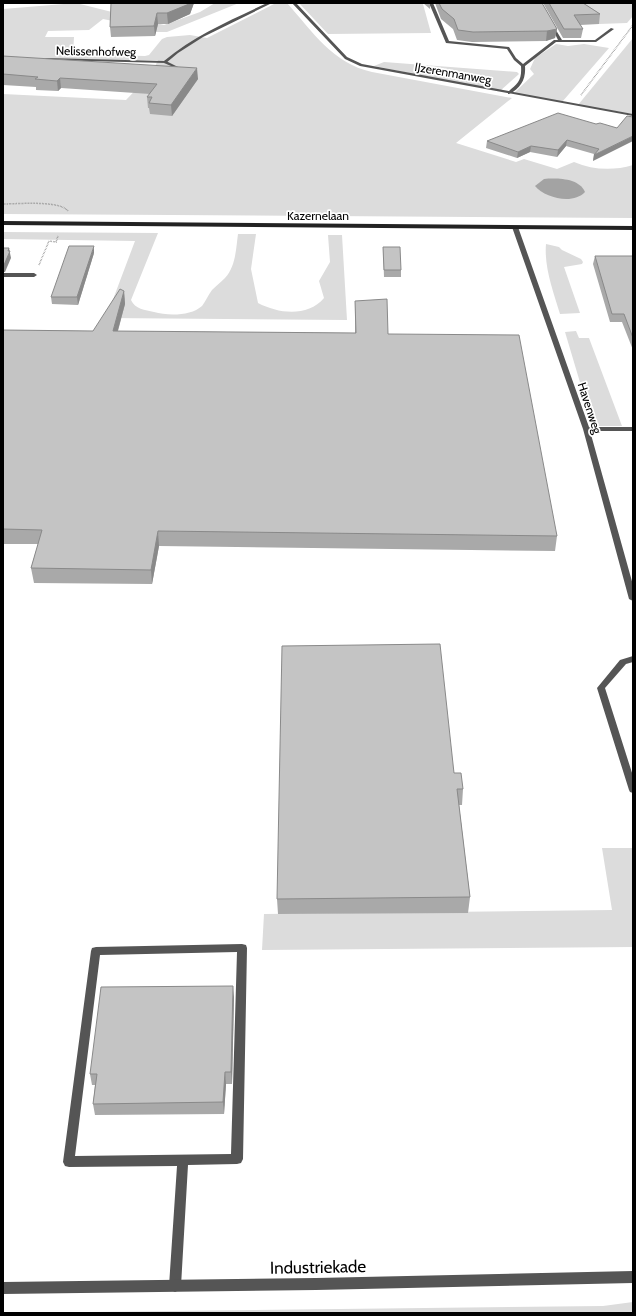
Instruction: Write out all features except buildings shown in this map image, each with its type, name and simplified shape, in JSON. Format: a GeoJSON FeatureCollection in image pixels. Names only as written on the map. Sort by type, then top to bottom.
{"type":"FeatureCollection","features":[{"type":"Feature","properties":{"kind":"street"},"geometry":{"type":"LineString","coordinates":[[175,76],[180,69],[165,62],[177,52],[211,32],[270,3]]}},
{"type":"Feature","properties":{"kind":"street","name":"IJzerenmanweg"},"geometry":{"type":"LineString","coordinates":[[294,3],[346,58],[361,65],[633,115]]}},
{"type":"Feature","properties":{"kind":"street"},"geometry":{"type":"LineString","coordinates":[[431,3],[448,42],[508,48],[515,60],[523,66],[524,76],[522,82],[509,93]]}},
{"type":"Feature","properties":{"kind":"street"},"geometry":{"type":"LineString","coordinates":[[548,18],[561,41]]}},
{"type":"Feature","properties":{"kind":"street"},"geometry":{"type":"LineString","coordinates":[[523,66],[555,41],[596,41],[612,29]]}},
{"type":"Feature","properties":{"kind":"street","name":"Nelissenhofweg"},"geometry":{"type":"LineString","coordinates":[[38,59],[165,62]]}},
{"type":"Feature","properties":{"kind":"street","name":"Kazernelaan"},"geometry":{"type":"LineString","coordinates":[[3,223],[633,228]]}},
{"type":"Feature","properties":{"kind":"street","name":"Havenweg"},"geometry":{"type":"LineString","coordinates":[[515,227],[586,429],[633,599]]}},
{"type":"Feature","properties":{"kind":"street"},"geometry":{"type":"LineString","coordinates":[[3,275],[34,275]]}},
{"type":"Feature","properties":{"kind":"street"},"geometry":{"type":"LineString","coordinates":[[586,429],[633,429]]}},
{"type":"Feature","properties":{"kind":"street"},"geometry":{"type":"LineString","coordinates":[[633,659],[623,662],[601,688],[633,790]]}},
{"type":"Feature","properties":{"kind":"street"},"geometry":{"type":"LineString","coordinates":[[242,948],[237,1159],[183,1160],[69,1162],[96,951],[242,948]]}},
{"type":"Feature","properties":{"kind":"street"},"geometry":{"type":"LineString","coordinates":[[175,1286],[183,1160]]}},
{"type":"Feature","properties":{"kind":"street","name":"Industriekade"},"geometry":{"type":"LineString","coordinates":[[3,1288],[633,1277]]}},
{"type":"Feature","properties":{"kind":"path"},"geometry":{"type":"LineString","coordinates":[[573,105],[633,25]]}},
{"type":"Feature","properties":{"kind":"path"},"geometry":{"type":"LineString","coordinates":[[3,204],[61,206],[68,211],[65,216]]}},
{"type":"Feature","properties":{"kind":"path"},"geometry":{"type":"LineString","coordinates":[[34,275],[49,241],[56,242],[60,230]]}},
{"type":"Feature","properties":{"kind":"shaded area"},"geometry":{"type":"Polygon","coordinates":[[[76,3],[164,25],[200,12],[215,3],[239,3],[167,32],[153,32],[128,24],[103,19],[89,30],[48,31],[45,37],[74,37],[73,54],[145,56],[149,55],[162,39],[167,37],[190,35],[207,38],[276,3],[287,3],[324,45],[334,54],[358,68],[372,72],[512,98],[456,143],[516,162],[524,159],[557,169],[574,162],[588,167],[603,169],[633,165],[633,218],[3,214],[3,94],[126,100],[152,73],[158,60],[3,60],[3,9],[76,3]]]}},
{"type":"Feature","properties":{"kind":"shaded area"},"geometry":{"type":"Polygon","coordinates":[[[299,3],[454,3],[423,4],[431,33],[328,34],[299,3]]]}},
{"type":"Feature","properties":{"kind":"shaded area"},"geometry":{"type":"Polygon","coordinates":[[[570,3],[633,3],[633,16],[627,23],[599,24],[570,3]]]}},
{"type":"Feature","properties":{"kind":"shaded area"},"geometry":{"type":"Polygon","coordinates":[[[633,38],[633,114],[578,105],[633,38]]]}},
{"type":"Feature","properties":{"kind":"shaded area"},"geometry":{"type":"Polygon","coordinates":[[[556,44],[568,46],[584,44],[609,48],[562,102],[514,93],[534,74],[530,69],[535,58],[556,44]]]}},
{"type":"Feature","properties":{"kind":"shaded area"},"geometry":{"type":"Polygon","coordinates":[[[384,62],[517,72],[519,74],[500,91],[374,66],[384,62]]]}},
{"type":"Feature","properties":{"kind":"shaded area"},"geometry":{"type":"Polygon","coordinates":[[[544,179],[573,181],[582,187],[585,192],[574,198],[567,199],[552,197],[545,194],[535,186],[544,179]]]}},
{"type":"Feature","properties":{"kind":"shaded area"},"geometry":{"type":"Polygon","coordinates":[[[3,232],[158,233],[131,300],[141,309],[172,314],[192,312],[202,306],[212,290],[229,273],[236,251],[238,234],[256,234],[251,269],[258,303],[275,310],[293,312],[310,308],[324,298],[319,281],[330,262],[328,235],[342,235],[347,320],[106,318],[135,241],[3,239],[3,232]]]}},
{"type":"Feature","properties":{"kind":"shaded area"},"geometry":{"type":"Polygon","coordinates":[[[546,244],[559,247],[581,259],[583,262],[582,264],[564,267],[580,313],[560,314],[546,261],[546,244]]]}},
{"type":"Feature","properties":{"kind":"shaded area"},"geometry":{"type":"Polygon","coordinates":[[[576,331],[579,338],[589,338],[622,426],[593,426],[565,332],[576,331]]]}},
{"type":"Feature","properties":{"kind":"shaded area"},"geometry":{"type":"Polygon","coordinates":[[[602,848],[633,848],[633,947],[262,950],[264,914],[612,910],[602,848]]]}},
{"type":"Feature","properties":{"kind":"shaded area"},"geometry":{"type":"Polygon","coordinates":[[[633,1302],[633,1313],[3,1313],[603,1306],[633,1302]]]}}]}
